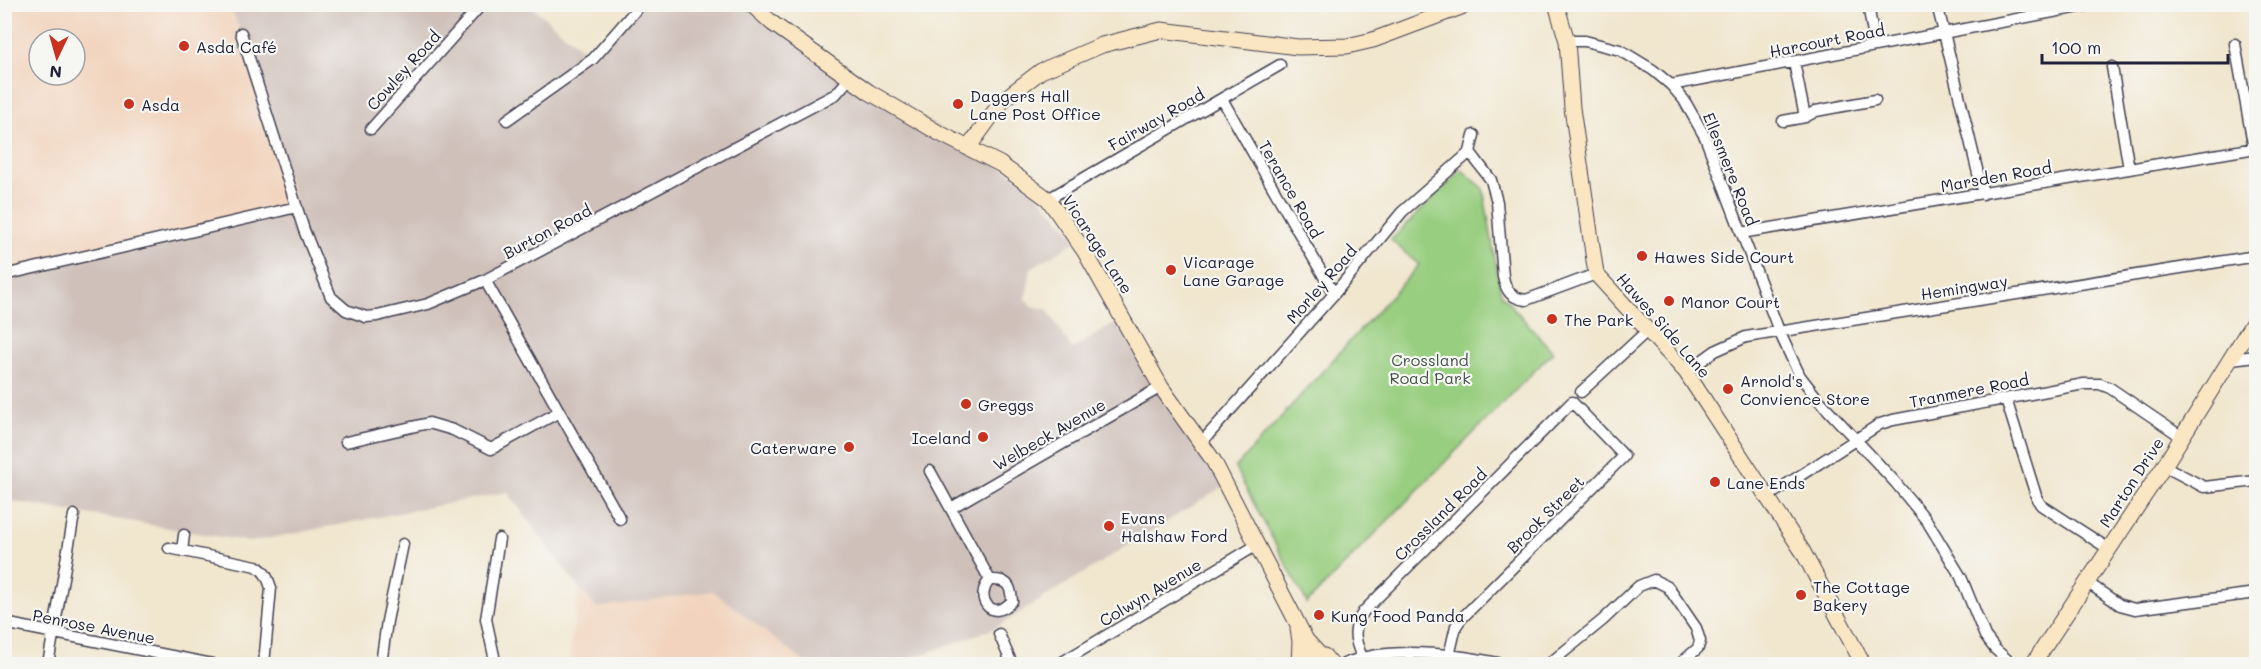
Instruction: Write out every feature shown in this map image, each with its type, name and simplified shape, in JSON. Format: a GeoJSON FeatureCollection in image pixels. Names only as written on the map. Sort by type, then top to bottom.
{"type":"FeatureCollection","features":[{"type":"Feature","properties":{"kind":"street","name":"Cowley Road"},"geometry":{"type":"LineString","coordinates":[[370,129],[482,4]]}},
{"type":"Feature","properties":{"kind":"street"},"geometry":{"type":"LineString","coordinates":[[507,120],[593,58],[641,4]]}},
{"type":"Feature","properties":{"kind":"street","name":"Vicarage Lane"},"geometry":{"type":"LineString","coordinates":[[751,4],[772,23],[849,79],[929,128],[1000,164],[1048,199],[1085,252],[1161,387],[1213,460],[1306,640],[1331,664]]}},
{"type":"Feature","properties":{"kind":"street"},"geometry":{"type":"LineString","coordinates":[[968,148],[1002,100],[1041,71],[1101,45],[1161,30],[1298,47],[1347,46],[1373,40],[1436,10],[1468,4]]}},
{"type":"Feature","properties":{"kind":"street","name":"Hawes Side Lane"},"geometry":{"type":"LineString","coordinates":[[1556,4],[1567,41],[1572,108],[1596,274],[1686,372],[1803,552],[1863,664]]}},
{"type":"Feature","properties":{"kind":"street"},"geometry":{"type":"LineString","coordinates":[[1868,4],[1875,46]]}},
{"type":"Feature","properties":{"kind":"street"},"geometry":{"type":"LineString","coordinates":[[1937,4],[1983,194]]}},
{"type":"Feature","properties":{"kind":"street","name":"Harcourt Road"},"geometry":{"type":"LineString","coordinates":[[1671,85],[2095,4]]}},
{"type":"Feature","properties":{"kind":"street","name":"Burton Road"},"geometry":{"type":"LineString","coordinates":[[242,33],[297,207],[331,297],[346,310],[366,317],[428,304],[485,280],[836,94],[849,79]]}},
{"type":"Feature","properties":{"kind":"street","name":"Ellesmere Road"},"geometry":{"type":"LineString","coordinates":[[1567,41],[1585,41],[1620,50],[1653,69],[1684,100],[1701,128],[1779,331],[1800,376],[1817,398],[1896,482],[1927,521],[1960,577],[1985,636],[1995,649],[2012,664]]}},
{"type":"Feature","properties":{"kind":"street"},"geometry":{"type":"LineString","coordinates":[[2235,44],[2255,149]]}},
{"type":"Feature","properties":{"kind":"street"},"geometry":{"type":"LineString","coordinates":[[1794,62],[1805,117]]}},
{"type":"Feature","properties":{"kind":"street","name":"Fairway Road"},"geometry":{"type":"LineString","coordinates":[[1048,199],[1280,65]]}},
{"type":"Feature","properties":{"kind":"street"},"geometry":{"type":"LineString","coordinates":[[2112,67],[2129,169]]}},
{"type":"Feature","properties":{"kind":"street","name":"Terance Road"},"geometry":{"type":"LineString","coordinates":[[1222,99],[1334,294]]}},
{"type":"Feature","properties":{"kind":"street"},"geometry":{"type":"LineString","coordinates":[[1783,121],[1805,117],[1816,111],[1875,100]]}},
{"type":"Feature","properties":{"kind":"street"},"geometry":{"type":"LineString","coordinates":[[1474,135],[1470,152],[1491,180],[1497,202],[1503,277],[1505,286],[1511,295],[1517,299],[1526,300],[1596,274]]}},
{"type":"Feature","properties":{"kind":"street","name":"Marsden Road"},"geometry":{"type":"LineString","coordinates":[[1741,233],[2255,149]]}},
{"type":"Feature","properties":{"kind":"street","name":"Morley Road"},"geometry":{"type":"LineString","coordinates":[[1201,443],[1334,294],[1402,212],[1470,152]]}},
{"type":"Feature","properties":{"kind":"street"},"geometry":{"type":"LineString","coordinates":[[4,275],[297,207]]}},
{"type":"Feature","properties":{"kind":"street","name":"Hemingway"},"geometry":{"type":"LineString","coordinates":[[1686,372],[1715,351],[1746,337],[2256,256]]}},
{"type":"Feature","properties":{"kind":"street"},"geometry":{"type":"LineString","coordinates":[[485,280],[620,519]]}},
{"type":"Feature","properties":{"kind":"street","name":"Marton Drive"},"geometry":{"type":"LineString","coordinates":[[2033,664],[2164,466],[2256,318]]}},
{"type":"Feature","properties":{"kind":"street"},"geometry":{"type":"LineString","coordinates":[[1581,392],[1647,332]]}},
{"type":"Feature","properties":{"kind":"street"},"geometry":{"type":"LineString","coordinates":[[2231,359],[2256,356]]}},
{"type":"Feature","properties":{"kind":"street","name":"Tranmere Road"},"geometry":{"type":"LineString","coordinates":[[1767,497],[1880,424],[2084,384],[2100,384],[2110,388],[2182,437]]}},
{"type":"Feature","properties":{"kind":"street","name":"Welbeck Avenue"},"geometry":{"type":"LineString","coordinates":[[951,508],[1161,387]]}},
{"type":"Feature","properties":{"kind":"street"},"geometry":{"type":"LineString","coordinates":[[2006,399],[2037,499],[2049,511],[2109,549]]}},
{"type":"Feature","properties":{"kind":"street","name":"Crossland Road"},"geometry":{"type":"LineString","coordinates":[[1362,657],[1354,631],[1357,621],[1388,586],[1572,402]]}},
{"type":"Feature","properties":{"kind":"street","name":"Brook Street"},"geometry":{"type":"LineString","coordinates":[[1449,656],[1456,626],[1461,619],[1624,456],[1572,402]]}},
{"type":"Feature","properties":{"kind":"street"},"geometry":{"type":"LineString","coordinates":[[346,442],[429,423],[453,430],[490,449],[559,412]]}},
{"type":"Feature","properties":{"kind":"street"},"geometry":{"type":"LineString","coordinates":[[2164,466],[2204,487],[2256,481]]}},
{"type":"Feature","properties":{"kind":"street"},"geometry":{"type":"LineString","coordinates":[[930,471],[990,580]]}},
{"type":"Feature","properties":{"kind":"street"},"geometry":{"type":"LineString","coordinates":[[48,664],[74,515]]}},
{"type":"Feature","properties":{"kind":"street"},"geometry":{"type":"LineString","coordinates":[[182,551],[184,535]]}},
{"type":"Feature","properties":{"kind":"street"},"geometry":{"type":"LineString","coordinates":[[493,664],[494,656],[486,619],[499,539]]}},
{"type":"Feature","properties":{"kind":"street"},"geometry":{"type":"LineString","coordinates":[[381,664],[387,621],[403,544]]}},
{"type":"Feature","properties":{"kind":"street","name":"Colwyn Avenue"},"geometry":{"type":"LineString","coordinates":[[1059,664],[1257,545]]}},
{"type":"Feature","properties":{"kind":"street"},"geometry":{"type":"LineString","coordinates":[[169,548],[262,569],[271,588],[264,664]]}},
{"type":"Feature","properties":{"kind":"street"},"geometry":{"type":"LineString","coordinates":[[1550,664],[1645,582],[1654,580],[1668,587],[1698,634],[1698,648],[1680,664]]}},
{"type":"Feature","properties":{"kind":"street"},"geometry":{"type":"LineString","coordinates":[[2088,583],[2120,604],[2135,609],[2256,593]]}},
{"type":"Feature","properties":{"kind":"street","name":"Vicarage Lane"},"geometry":{"type":"LineString","coordinates":[[1296,617],[1300,641],[1299,664]]}},
{"type":"Feature","properties":{"kind":"street","name":"Penrose Avenue"},"geometry":{"type":"LineString","coordinates":[[4,623],[212,664]]}},
{"type":"Feature","properties":{"kind":"street"},"geometry":{"type":"LineString","coordinates":[[999,634],[1012,664]]}},
{"type":"Feature","properties":{"kind":"street","name":"Vicarage Lane"},"geometry":{"type":"LineString","coordinates":[[1299,664],[1308,655],[1319,654]]}},
{"type":"Feature","properties":{"kind":"street"},"geometry":{"type":"LineString","coordinates":[[1344,664],[1362,657],[1386,654],[1449,656],[1503,664]]}},
{"type":"Feature","properties":{"kind":"shaded area"},"geometry":{"type":"Polygon","coordinates":[[[4,5],[230,5],[297,207],[5,275],[4,5]]]}},
{"type":"Feature","properties":{"kind":"shaded area"},"geometry":{"type":"Polygon","coordinates":[[[230,5],[530,5],[593,58],[641,5],[751,5],[772,23],[1029,184],[1078,240],[1031,268],[1026,299],[1031,306],[1047,309],[1072,349],[1124,318],[1226,485],[995,628],[896,664],[807,664],[713,591],[597,608],[579,588],[507,492],[250,542],[5,500],[4,275],[297,207],[230,5]]]}},
{"type":"Feature","properties":{"kind":"shaded area"},"geometry":{"type":"Polygon","coordinates":[[[579,588],[598,608],[714,590],[807,664],[568,664],[579,588]]]}},
{"type":"Feature","properties":{"kind":"green space","name":"Crossland Road Park"},"geometry":{"type":"Polygon","coordinates":[[[1462,170],[1483,188],[1501,294],[1553,352],[1307,603],[1235,468],[1419,265],[1391,240],[1462,170]]]}},
{"type":"Feature","properties":{"kind":"place","name":"Asda Café"},"geometry":{"type":"Point","coordinates":[184,46]}},
{"type":"Feature","properties":{"kind":"place","name":"Asda"},"geometry":{"type":"Point","coordinates":[129,104]}},
{"type":"Feature","properties":{"kind":"place","name":"Daggers Hall Lane Post Office"},"geometry":{"type":"Point","coordinates":[958,104]}},
{"type":"Feature","properties":{"kind":"place","name":"Hawes Side Court"},"geometry":{"type":"Point","coordinates":[1642,256]}},
{"type":"Feature","properties":{"kind":"place","name":"Vicarage Lane Garage"},"geometry":{"type":"Point","coordinates":[1171,270]}},
{"type":"Feature","properties":{"kind":"place","name":"Manor Court"},"geometry":{"type":"Point","coordinates":[1669,301]}},
{"type":"Feature","properties":{"kind":"place","name":"The Park"},"geometry":{"type":"Point","coordinates":[1552,319]}},
{"type":"Feature","properties":{"kind":"place","name":"Arnold's Convience Store"},"geometry":{"type":"Point","coordinates":[1728,389]}},
{"type":"Feature","properties":{"kind":"place","name":"Greggs"},"geometry":{"type":"Point","coordinates":[966,404]}},
{"type":"Feature","properties":{"kind":"place","name":"Iceland"},"geometry":{"type":"Point","coordinates":[983,437]}},
{"type":"Feature","properties":{"kind":"place","name":"Caterware"},"geometry":{"type":"Point","coordinates":[849,447]}},
{"type":"Feature","properties":{"kind":"place","name":"Lane Ends"},"geometry":{"type":"Point","coordinates":[1715,482]}},
{"type":"Feature","properties":{"kind":"place","name":"Evans Halshaw Ford"},"geometry":{"type":"Point","coordinates":[1109,526]}},
{"type":"Feature","properties":{"kind":"place","name":"The Cottage Bakery"},"geometry":{"type":"Point","coordinates":[1801,595]}},
{"type":"Feature","properties":{"kind":"place","name":"Kung Food Panda"},"geometry":{"type":"Point","coordinates":[1319,615]}}]}
